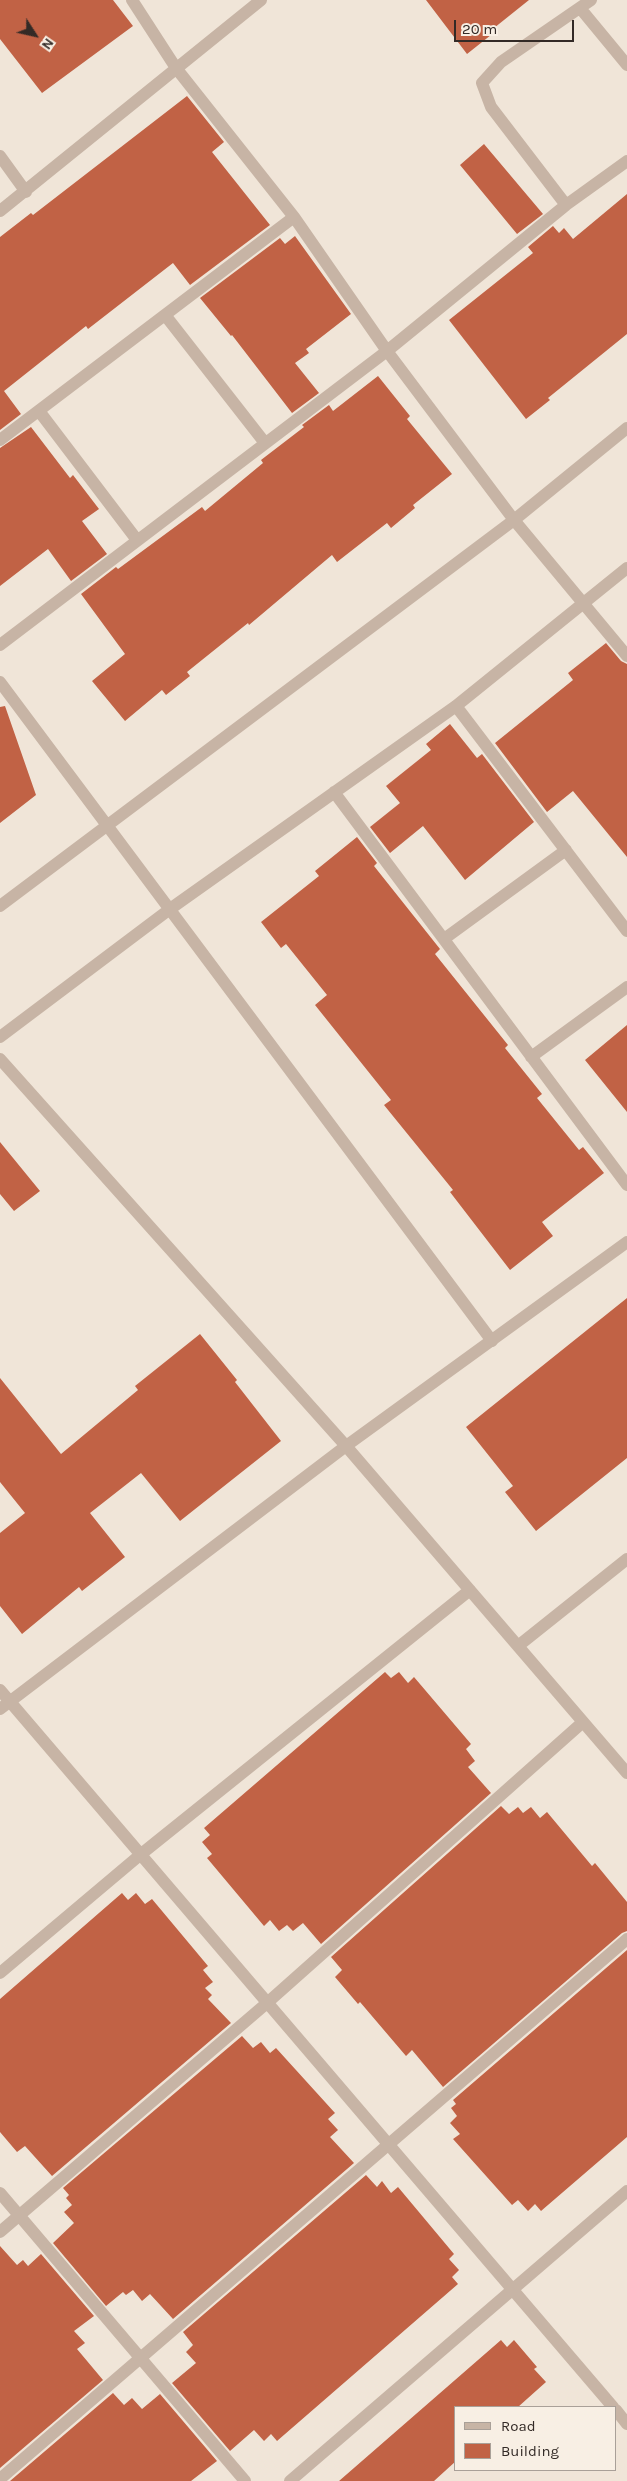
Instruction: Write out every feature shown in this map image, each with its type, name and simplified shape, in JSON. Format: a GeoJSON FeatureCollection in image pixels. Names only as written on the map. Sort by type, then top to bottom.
{"type":"FeatureCollection","features":[{"type":"Feature","properties":{"kind":"street"},"geometry":{"type":"LineString","coordinates":[[132,0],[176,68],[294,217],[387,351],[514,520],[627,656]]}},
{"type":"Feature","properties":{"kind":"street"},"geometry":{"type":"LineString","coordinates":[[0,211],[26,192],[261,0]]}},
{"type":"Feature","properties":{"kind":"street"},"geometry":{"type":"LineString","coordinates":[[566,205],[491,107],[482,83],[501,62],[591,0]]}},
{"type":"Feature","properties":{"kind":"street"},"geometry":{"type":"LineString","coordinates":[[580,8],[627,65]]}},
{"type":"Feature","properties":{"kind":"street"},"geometry":{"type":"LineString","coordinates":[[0,156],[26,192]]}},
{"type":"Feature","properties":{"kind":"street"},"geometry":{"type":"LineString","coordinates":[[0,645],[387,351],[566,205],[627,161]]}},
{"type":"Feature","properties":{"kind":"street"},"geometry":{"type":"LineString","coordinates":[[0,440],[294,217]]}},
{"type":"Feature","properties":{"kind":"street"},"geometry":{"type":"LineString","coordinates":[[165,315],[265,443]]}},
{"type":"Feature","properties":{"kind":"street"},"geometry":{"type":"LineString","coordinates":[[39,411],[137,540]]}},
{"type":"Feature","properties":{"kind":"street"},"geometry":{"type":"LineString","coordinates":[[0,906],[514,520],[627,428]]}},
{"type":"Feature","properties":{"kind":"street"},"geometry":{"type":"LineString","coordinates":[[0,1037],[170,909],[456,706],[627,568]]}},
{"type":"Feature","properties":{"kind":"street"},"geometry":{"type":"LineString","coordinates":[[0,682],[492,1341]]}},
{"type":"Feature","properties":{"kind":"street"},"geometry":{"type":"LineString","coordinates":[[456,706],[627,931]]}},
{"type":"Feature","properties":{"kind":"street"},"geometry":{"type":"LineString","coordinates":[[334,792],[627,1185]]}},
{"type":"Feature","properties":{"kind":"street"},"geometry":{"type":"LineString","coordinates":[[444,939],[566,850]]}},
{"type":"Feature","properties":{"kind":"street"},"geometry":{"type":"LineString","coordinates":[[531,1057],[627,987]]}},
{"type":"Feature","properties":{"kind":"street"},"geometry":{"type":"LineString","coordinates":[[0,1059],[346,1446],[627,1773]]}},
{"type":"Feature","properties":{"kind":"street"},"geometry":{"type":"LineString","coordinates":[[4,1706],[346,1446],[627,1242]]}},
{"type":"Feature","properties":{"kind":"street"},"geometry":{"type":"LineString","coordinates":[[518,1646],[627,1560]]}},
{"type":"Feature","properties":{"kind":"street"},"geometry":{"type":"LineString","coordinates":[[0,1973],[140,1855],[470,1590]]}},
{"type":"Feature","properties":{"kind":"street"},"geometry":{"type":"LineString","coordinates":[[0,1690],[4,1706],[140,1855],[612,2406]]}},
{"type":"Feature","properties":{"kind":"street"},"geometry":{"type":"LineString","coordinates":[[0,2232],[267,2003],[583,1722]]}},
{"type":"Feature","properties":{"kind":"street"},"geometry":{"type":"LineString","coordinates":[[0,2479],[627,1939]]}},
{"type":"Feature","properties":{"kind":"street"},"geometry":{"type":"LineString","coordinates":[[290,2481],[627,2191]]}},
{"type":"Feature","properties":{"kind":"street"},"geometry":{"type":"LineString","coordinates":[[0,2193],[245,2481]]}},
{"type":"Feature","properties":{"kind":"street"},"geometry":{"type":"LineString","coordinates":[[617,2411],[627,2424]]}},
{"type":"Feature","properties":{"kind":"building"},"geometry":{"type":"Polygon","coordinates":[[[0,0],[113,0],[133,26],[42,93],[0,39],[0,0]]]}},
{"type":"Feature","properties":{"kind":"building"},"geometry":{"type":"Polygon","coordinates":[[[426,0],[529,0],[494,28],[496,31],[467,54],[426,0]]]}},
{"type":"Feature","properties":{"kind":"building"},"geometry":{"type":"Polygon","coordinates":[[[187,96],[224,142],[212,152],[270,225],[190,285],[173,263],[88,329],[86,326],[4,391],[21,414],[0,430],[0,237],[31,213],[33,215],[187,96]]]}},
{"type":"Feature","properties":{"kind":"building"},"geometry":{"type":"Polygon","coordinates":[[[484,144],[543,214],[517,234],[460,165],[484,144]]]}},
{"type":"Feature","properties":{"kind":"building"},"geometry":{"type":"Polygon","coordinates":[[[627,194],[627,334],[548,398],[550,400],[526,419],[449,320],[533,253],[528,247],[553,226],[559,233],[564,228],[573,239],[627,194]]]}},
{"type":"Feature","properties":{"kind":"building"},"geometry":{"type":"Polygon","coordinates":[[[295,236],[351,314],[306,349],[309,353],[295,363],[319,393],[292,413],[232,335],[200,298],[280,238],[285,244],[295,236]]]}},
{"type":"Feature","properties":{"kind":"building"},"geometry":{"type":"Polygon","coordinates":[[[378,376],[410,416],[407,419],[452,474],[413,505],[415,508],[391,528],[387,523],[337,562],[332,555],[249,625],[248,623],[187,672],[190,676],[166,695],[162,690],[125,721],[92,681],[125,654],[81,594],[202,507],[205,511],[263,463],[261,460],[304,427],[302,425],[329,405],[333,411],[378,376]]]}},
{"type":"Feature","properties":{"kind":"building"},"geometry":{"type":"Polygon","coordinates":[[[31,427],[70,478],[73,475],[99,509],[82,521],[107,554],[71,581],[48,549],[0,586],[0,448],[31,427]]]}},
{"type":"Feature","properties":{"kind":"building"},"geometry":{"type":"Polygon","coordinates":[[[606,643],[621,661],[627,664],[627,857],[573,791],[547,812],[495,743],[573,680],[568,673],[606,643]]]}},
{"type":"Feature","properties":{"kind":"building"},"geometry":{"type":"Polygon","coordinates":[[[5,706],[36,795],[0,823],[0,707],[5,706]]]}},
{"type":"Feature","properties":{"kind":"building"},"geometry":{"type":"Polygon","coordinates":[[[450,724],[477,758],[482,754],[534,822],[465,880],[423,826],[390,853],[370,827],[400,803],[386,786],[431,750],[426,744],[450,724]]]}},
{"type":"Feature","properties":{"kind":"building"},"geometry":{"type":"Polygon","coordinates":[[[357,837],[377,863],[374,866],[440,949],[435,954],[508,1045],[505,1048],[542,1094],[537,1098],[579,1150],[583,1147],[604,1173],[542,1222],[553,1236],[510,1270],[450,1192],[453,1190],[384,1105],[391,1100],[315,1005],[327,995],[286,944],[281,948],[261,922],[319,876],[315,871],[357,837]]]}},
{"type":"Feature","properties":{"kind":"building"},"geometry":{"type":"Polygon","coordinates":[[[627,1025],[627,1112],[585,1060],[627,1025]]]}},
{"type":"Feature","properties":{"kind":"building"},"geometry":{"type":"Polygon","coordinates":[[[0,1142],[40,1191],[14,1211],[0,1194],[0,1142]]]}},
{"type":"Feature","properties":{"kind":"building"},"geometry":{"type":"Polygon","coordinates":[[[627,1298],[627,1458],[536,1531],[505,1492],[513,1486],[466,1427],[627,1298]]]}},
{"type":"Feature","properties":{"kind":"building"},"geometry":{"type":"Polygon","coordinates":[[[200,1334],[237,1380],[235,1382],[281,1441],[180,1521],[141,1473],[90,1513],[125,1557],[82,1591],[79,1587],[22,1634],[0,1606],[0,1533],[25,1513],[0,1482],[0,1378],[61,1454],[138,1390],[135,1386],[200,1334]]]}},
{"type":"Feature","properties":{"kind":"building"},"geometry":{"type":"Polygon","coordinates":[[[385,1672],[391,1678],[399,1672],[408,1683],[414,1677],[471,1744],[466,1749],[475,1761],[468,1767],[491,1793],[321,1944],[303,1923],[293,1931],[287,1925],[279,1931],[270,1920],[264,1926],[207,1858],[212,1854],[202,1842],[210,1835],[204,1828],[385,1672]]]}},
{"type":"Feature","properties":{"kind":"building"},"geometry":{"type":"Polygon","coordinates":[[[501,1806],[509,1814],[518,1807],[523,1813],[531,1807],[540,1818],[547,1812],[592,1866],[595,1863],[627,1902],[627,1931],[622,1933],[443,2087],[412,2050],[406,2056],[360,2002],[358,2004],[335,1977],[342,1970],[331,1957],[501,1806]]]}},
{"type":"Feature","properties":{"kind":"building"},"geometry":{"type":"Polygon","coordinates":[[[122,1893],[128,1900],[136,1893],[145,1904],[152,1899],[208,1966],[203,1970],[213,1982],[205,1988],[212,1995],[208,1999],[231,2023],[52,2176],[25,2146],[17,2152],[0,2132],[0,1999],[122,1893]]]}},
{"type":"Feature","properties":{"kind":"building"},"geometry":{"type":"Polygon","coordinates":[[[627,1950],[627,2137],[541,2211],[535,2204],[528,2211],[518,2200],[512,2205],[453,2139],[460,2134],[450,2123],[457,2116],[451,2108],[456,2104],[453,2100],[627,1950]]]}},
{"type":"Feature","properties":{"kind":"building"},"geometry":{"type":"Polygon","coordinates":[[[242,2036],[253,2048],[261,2042],[270,2053],[276,2048],[335,2113],[328,2119],[338,2130],[330,2137],[354,2163],[173,2319],[150,2294],[142,2301],[133,2290],[126,2295],[123,2292],[106,2306],[53,2243],[74,2223],[64,2212],[72,2205],[66,2198],[69,2195],[63,2188],[242,2036]]]}},
{"type":"Feature","properties":{"kind":"building"},"geometry":{"type":"Polygon","coordinates":[[[366,2175],[377,2187],[382,2181],[391,2193],[398,2187],[454,2254],[449,2259],[459,2270],[452,2277],[458,2284],[277,2441],[271,2434],[264,2441],[254,2430],[230,2451],[172,2383],[196,2363],[186,2352],[193,2345],[183,2332],[366,2175]]]}},
{"type":"Feature","properties":{"kind":"building"},"geometry":{"type":"Polygon","coordinates":[[[0,2246],[17,2265],[23,2260],[28,2266],[41,2254],[94,2316],[74,2331],[85,2343],[77,2349],[103,2380],[0,2468],[0,2246]]]}},
{"type":"Feature","properties":{"kind":"building"},"geometry":{"type":"Polygon","coordinates":[[[501,2340],[507,2347],[514,2340],[537,2367],[534,2369],[546,2382],[519,2406],[454,2406],[454,2463],[434,2481],[339,2481],[501,2340]]]}},
{"type":"Feature","properties":{"kind":"building"},"geometry":{"type":"Polygon","coordinates":[[[113,2393],[124,2405],[132,2398],[142,2409],[160,2394],[217,2461],[191,2481],[10,2481],[113,2393]]]}}]}
